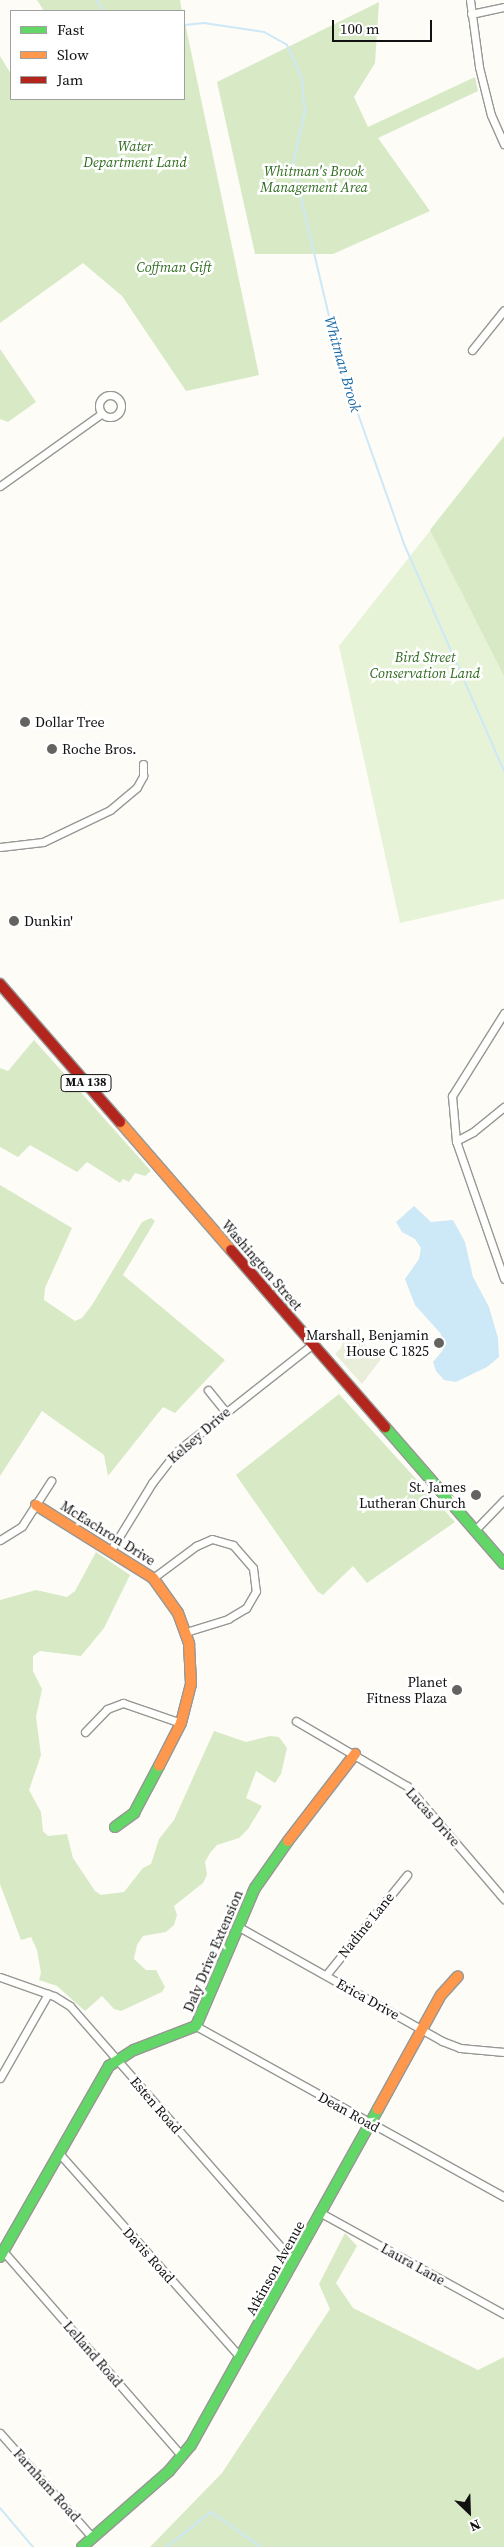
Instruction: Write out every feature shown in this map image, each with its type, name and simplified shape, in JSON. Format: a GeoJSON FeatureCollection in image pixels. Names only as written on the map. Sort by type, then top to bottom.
{"type":"FeatureCollection","features":[{"type":"Feature","properties":{"kind":"street"},"geometry":{"type":"LineString","coordinates":[[470,0],[479,68],[491,114],[504,144]]}},
{"type":"Feature","properties":{"kind":"street"},"geometry":{"type":"LineString","coordinates":[[471,14],[504,7]]}},
{"type":"Feature","properties":{"kind":"street"},"geometry":{"type":"LineString","coordinates":[[472,350],[504,310]]}},
{"type":"Feature","properties":{"kind":"street"},"geometry":{"type":"LineString","coordinates":[[0,486],[101,414]]}},
{"type":"Feature","properties":{"kind":"street"},"geometry":{"type":"LineString","coordinates":[[0,847],[27,846],[49,840],[110,810],[139,784],[143,764]]}},
{"type":"Feature","properties":{"kind":"street","name":"Washington Street"},"geometry":{"type":"LineString","coordinates":[[0,984],[504,1564]]}},
{"type":"Feature","properties":{"kind":"street"},"geometry":{"type":"LineString","coordinates":[[504,1013],[452,1096],[456,1141],[504,1278]]}},
{"type":"Feature","properties":{"kind":"street"},"geometry":{"type":"LineString","coordinates":[[456,1141],[473,1132],[504,1107]]}},
{"type":"Feature","properties":{"kind":"street","name":"Kelsey Drive"},"geometry":{"type":"LineString","coordinates":[[111,1550],[168,1461],[225,1412],[313,1344]]}},
{"type":"Feature","properties":{"kind":"street"},"geometry":{"type":"LineString","coordinates":[[208,1390],[225,1412]]}},
{"type":"Feature","properties":{"kind":"street"},"geometry":{"type":"LineString","coordinates":[[0,1540],[22,1526],[51,1481]]}},
{"type":"Feature","properties":{"kind":"street"},"geometry":{"type":"LineString","coordinates":[[475,1530],[504,1500]]}},
{"type":"Feature","properties":{"kind":"street","name":"McEachron Drive"},"geometry":{"type":"LineString","coordinates":[[36,1505],[111,1550],[153,1578],[173,1604],[186,1632],[191,1684],[181,1722],[134,1813],[115,1827]]}},
{"type":"Feature","properties":{"kind":"street"},"geometry":{"type":"LineString","coordinates":[[153,1578],[196,1546],[212,1539],[232,1545],[253,1568],[256,1591],[246,1608],[228,1619],[186,1632]]}},
{"type":"Feature","properties":{"kind":"street"},"geometry":{"type":"LineString","coordinates":[[85,1732],[107,1710],[124,1703],[181,1722]]}},
{"type":"Feature","properties":{"kind":"street","name":"Lucas Drive"},"geometry":{"type":"LineString","coordinates":[[296,1721],[355,1754],[413,1793],[504,1898]]}},
{"type":"Feature","properties":{"kind":"street","name":"Daly Drive Extension"},"geometry":{"type":"LineString","coordinates":[[2,2254],[102,2074],[116,2060],[196,2026],[208,2003],[238,1927],[269,1866],[355,1754]]}},
{"type":"Feature","properties":{"kind":"street","name":"Nadine Lane"},"geometry":{"type":"LineString","coordinates":[[326,1975],[407,1874]]}},
{"type":"Feature","properties":{"kind":"street","name":"Erica Drive"},"geometry":{"type":"LineString","coordinates":[[238,1927],[451,2045],[504,2052]]}},
{"type":"Feature","properties":{"kind":"street","name":"Atkinson Avenue"},"geometry":{"type":"LineString","coordinates":[[82,2547],[182,2456],[206,2420],[441,1995],[458,1976]]}},
{"type":"Feature","properties":{"kind":"street","name":"Esten Road"},"geometry":{"type":"LineString","coordinates":[[0,1977],[48,1994],[70,2006],[293,2261]]}},
{"type":"Feature","properties":{"kind":"street"},"geometry":{"type":"LineString","coordinates":[[0,2078],[48,1994]]}},
{"type":"Feature","properties":{"kind":"street","name":"Dean Road"},"geometry":{"type":"LineString","coordinates":[[196,2026],[504,2197]]}},
{"type":"Feature","properties":{"kind":"street","name":"Davis Road"},"geometry":{"type":"LineString","coordinates":[[58,2152],[240,2357]]}},
{"type":"Feature","properties":{"kind":"street","name":"Laura Lane"},"geometry":{"type":"LineString","coordinates":[[321,2213],[504,2314]]}},
{"type":"Feature","properties":{"kind":"street","name":"Lelland Road"},"geometry":{"type":"LineString","coordinates":[[2,2254],[182,2456]]}},
{"type":"Feature","properties":{"kind":"street","name":"Farnham Road"},"geometry":{"type":"LineString","coordinates":[[0,2433],[93,2538]]}},
{"type":"Feature","properties":{"kind":"green space"},"geometry":{"type":"Polygon","coordinates":[[[37,0],[180,0],[182,10],[43,10],[37,0]]]}},
{"type":"Feature","properties":{"kind":"green space","name":"Whitman's Brook Management Area"},"geometry":{"type":"Polygon","coordinates":[[[379,2],[375,63],[354,97],[368,127],[475,77],[478,91],[378,138],[430,211],[333,254],[255,254],[217,82],[379,2]]]}},
{"type":"Feature","properties":{"kind":"green space","name":"Coffman Gift"},"geometry":{"type":"Polygon","coordinates":[[[185,23],[259,375],[186,391],[122,296],[83,263],[0,323],[0,56],[10,72],[10,100],[185,100],[185,23]]]}},
{"type":"Feature","properties":{"kind":"green space"},"geometry":{"type":"Polygon","coordinates":[[[0,349],[36,402],[8,422],[0,419],[0,349]]]}},
{"type":"Feature","properties":{"kind":"green space"},"geometry":{"type":"Polygon","coordinates":[[[504,436],[504,676],[430,530],[504,436]]]}},
{"type":"Feature","properties":{"kind":"green space","name":"Bird Street Conservation Land"},"geometry":{"type":"Polygon","coordinates":[[[504,437],[504,899],[400,923],[339,646],[504,437]]]}},
{"type":"Feature","properties":{"kind":"green space"},"geometry":{"type":"Polygon","coordinates":[[[34,1040],[151,1171],[145,1176],[135,1173],[129,1182],[123,1179],[120,1183],[87,1162],[77,1172],[30,1145],[18,1157],[0,1147],[0,1068],[8,1071],[34,1040]]]}},
{"type":"Feature","properties":{"kind":"green space"},"geometry":{"type":"Polygon","coordinates":[[[0,1185],[72,1228],[45,1288],[44,1300],[75,1321],[82,1318],[92,1305],[142,1222],[151,1218],[155,1221],[123,1275],[225,1360],[175,1413],[163,1407],[108,1476],[104,1455],[42,1411],[0,1476],[0,1185]]]}},
{"type":"Feature","properties":{"kind":"green space"},"geometry":{"type":"Polygon","coordinates":[[[348,1328],[381,1359],[362,1384],[335,1354],[341,1348],[348,1328]]]}},
{"type":"Feature","properties":{"kind":"green space"},"geometry":{"type":"Polygon","coordinates":[[[339,1394],[455,1522],[367,1583],[353,1566],[323,1595],[317,1591],[236,1475],[339,1394]]]}},
{"type":"Feature","properties":{"kind":"green space"},"geometry":{"type":"Polygon","coordinates":[[[96,1552],[130,1575],[104,1628],[81,1656],[40,1651],[33,1656],[33,1671],[42,1689],[36,1717],[41,1755],[29,1790],[41,1812],[43,1831],[48,1836],[67,1834],[73,1858],[95,1891],[101,1895],[124,1892],[143,1868],[151,1864],[159,1839],[174,1820],[214,1731],[246,1742],[270,1736],[279,1737],[287,1748],[281,1774],[275,1783],[256,1771],[246,1798],[262,1806],[248,1829],[239,1838],[217,1845],[210,1853],[205,1862],[207,1875],[203,1883],[174,1906],[177,1915],[174,1925],[166,1932],[143,1936],[137,1945],[134,1959],[146,1970],[156,1970],[165,1987],[162,1992],[121,2011],[114,2009],[102,1996],[85,2011],[57,1986],[39,1980],[41,1973],[37,1950],[31,1937],[21,1940],[0,1884],[0,1600],[36,1590],[67,1597],[75,1591],[96,1552]]]}},
{"type":"Feature","properties":{"kind":"green space"},"geometry":{"type":"Polygon","coordinates":[[[345,2233],[357,2246],[336,2283],[353,2308],[478,2370],[504,2357],[504,2547],[150,2547],[222,2473],[330,2309],[319,2284],[345,2233]]]}},
{"type":"Feature","properties":{"kind":"water"},"geometry":{"type":"Polygon","coordinates":[[[414,1206],[431,1222],[453,1220],[465,1242],[473,1277],[489,1307],[498,1338],[499,1357],[487,1367],[456,1382],[444,1380],[436,1371],[433,1362],[443,1350],[441,1334],[415,1305],[405,1279],[419,1259],[421,1248],[415,1239],[402,1232],[396,1222],[414,1206]]]}},
{"type":"Feature","properties":{"kind":"waterway","name":"Whitman Brook"},"geometry":{"type":"LineString","coordinates":[[97,0],[102,10]]}},
{"type":"Feature","properties":{"kind":"waterway","name":"Whitman Brook"},"geometry":{"type":"LineString","coordinates":[[185,25],[204,23],[264,32],[287,45],[302,79],[305,111],[293,164],[340,363],[404,544],[504,771]]}},
{"type":"Feature","properties":{"kind":"waterway"},"geometry":{"type":"LineString","coordinates":[[0,2508],[33,2547]]}},
{"type":"Feature","properties":{"kind":"waterway"},"geometry":{"type":"LineString","coordinates":[[167,2547],[211,2512],[261,2547]]}},
{"type":"Feature","properties":{"kind":"traffic: fast"},"geometry":{"type":"LineString","coordinates":[[385,1427],[504,1564]]}},
{"type":"Feature","properties":{"kind":"traffic: fast"},"geometry":{"type":"LineString","coordinates":[[115,1827],[134,1813],[159,1766]]}},
{"type":"Feature","properties":{"kind":"traffic: fast"},"geometry":{"type":"LineString","coordinates":[[0,2257],[109,2066],[134,2050],[196,2026],[255,1888],[288,1841]]}},
{"type":"Feature","properties":{"kind":"traffic: fast"},"geometry":{"type":"LineString","coordinates":[[82,2547],[169,2471],[191,2445],[378,2109]]}},
{"type":"Feature","properties":{"kind":"traffic: slow"},"geometry":{"type":"LineString","coordinates":[[120,1122],[231,1250]]}},
{"type":"Feature","properties":{"kind":"traffic: slow"},"geometry":{"type":"LineString","coordinates":[[36,1505],[153,1578],[178,1613],[189,1644],[191,1684],[181,1723],[159,1766]]}},
{"type":"Feature","properties":{"kind":"traffic: slow"},"geometry":{"type":"LineString","coordinates":[[288,1841],[355,1754]]}},
{"type":"Feature","properties":{"kind":"traffic: slow"},"geometry":{"type":"LineString","coordinates":[[378,2109],[441,1995],[458,1976]]}},
{"type":"Feature","properties":{"kind":"traffic: jam"},"geometry":{"type":"LineString","coordinates":[[0,984],[120,1122]]}},
{"type":"Feature","properties":{"kind":"traffic: jam"},"geometry":{"type":"LineString","coordinates":[[231,1250],[385,1427]]}},
{"type":"Feature","properties":{"kind":"place","name":"Dollar Tree"},"geometry":{"type":"Point","coordinates":[25,722]}},
{"type":"Feature","properties":{"kind":"place","name":"Roche Bros."},"geometry":{"type":"Point","coordinates":[52,749]}},
{"type":"Feature","properties":{"kind":"place","name":"Dunkin'"},"geometry":{"type":"Point","coordinates":[14,921]}},
{"type":"Feature","properties":{"kind":"place","name":"Marshall, Benjamin House C 1825"},"geometry":{"type":"Point","coordinates":[439,1343]}},
{"type":"Feature","properties":{"kind":"place","name":"St. James Lutheran Church"},"geometry":{"type":"Point","coordinates":[476,1495]}},
{"type":"Feature","properties":{"kind":"place","name":"Planet Fitness Plaza"},"geometry":{"type":"Point","coordinates":[457,1690]}},
{"type":"Feature","properties":{"kind":"park label","name":"Water Department Land"},"geometry":{"type":"Point","coordinates":[135,154]}}]}
